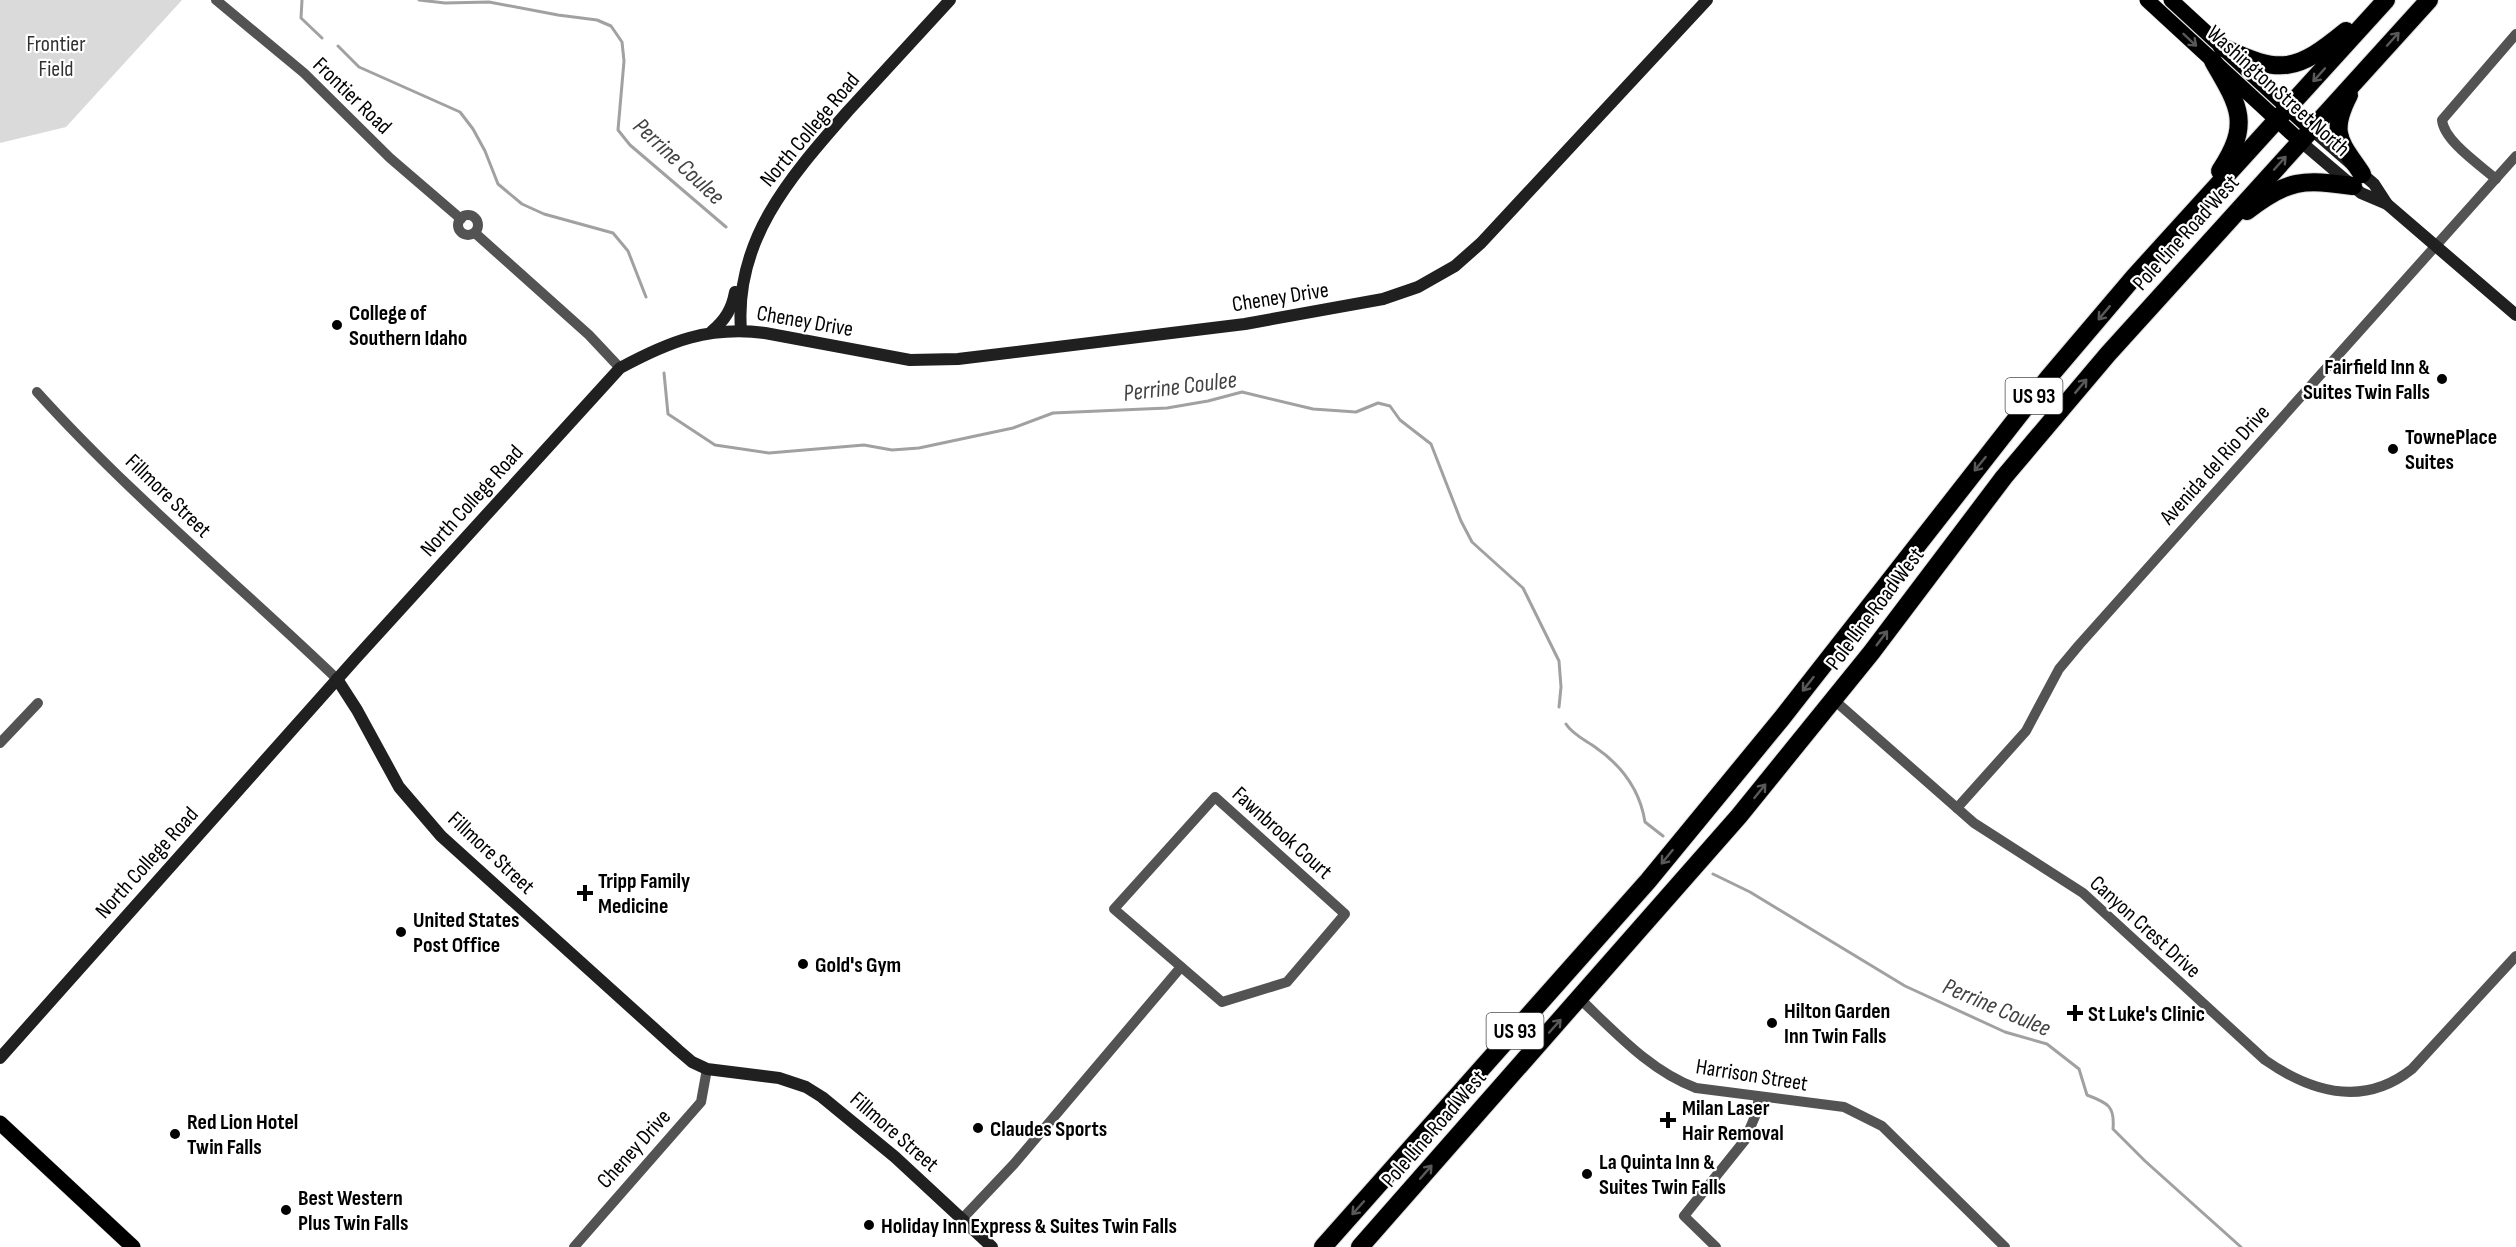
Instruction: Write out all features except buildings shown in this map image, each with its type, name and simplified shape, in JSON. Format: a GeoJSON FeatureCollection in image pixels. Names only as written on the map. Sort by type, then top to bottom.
{"type":"FeatureCollection","features":[{"type":"Feature","properties":{"kind":"highway"},"geometry":{"type":"LineString","coordinates":[[2218,54],[2263,65],[2280,67],[2293,65],[2309,59],[2328,46],[2383,0]]}},
{"type":"Feature","properties":{"kind":"highway","name":"Pole Line Road West"},"geometry":{"type":"LineString","coordinates":[[1323,1247],[1648,881],[1782,718],[2049,377],[2383,0]]}},
{"type":"Feature","properties":{"kind":"highway","name":"Pole Line Road West"},"geometry":{"type":"LineString","coordinates":[[1360,1247],[1740,816],[1834,700],[2004,477],[2108,354],[2428,0]]}},
{"type":"Feature","properties":{"kind":"highway"},"geometry":{"type":"LineString","coordinates":[[2181,226],[2221,170],[2239,135],[2240,120],[2218,54]]}},
{"type":"Feature","properties":{"kind":"highway"},"geometry":{"type":"LineString","coordinates":[[2210,240],[2253,206],[2289,184],[2358,180],[2342,144],[2337,126],[2339,116],[2357,79]]}},
{"type":"Feature","properties":{"kind":"main road","name":"North College Road"},"geometry":{"type":"LineString","coordinates":[[0,1058],[337,679],[620,368],[666,345],[712,331],[741,330],[740,310],[749,260],[774,204],[796,170],[950,0]]}},
{"type":"Feature","properties":{"kind":"main road","name":"Cheney Drive"},"geometry":{"type":"LineString","coordinates":[[741,330],[910,360],[958,359],[1245,324],[1383,299],[1418,287],[1455,266],[1481,243],[1707,0]]}},
{"type":"Feature","properties":{"kind":"main road","name":"Washington Street North"},"geometry":{"type":"LineString","coordinates":[[2146,0],[2218,54]]}},
{"type":"Feature","properties":{"kind":"main road","name":"Washington Street North"},"geometry":{"type":"LineString","coordinates":[[2171,0],[2218,54],[2283,115],[2358,180],[2361,193],[2386,204],[2516,315]]}},
{"type":"Feature","properties":{"kind":"main road"},"geometry":{"type":"LineString","coordinates":[[712,331],[722,322],[732,306],[738,273],[755,224],[766,204],[796,170]]}},
{"type":"Feature","properties":{"kind":"main road","name":"Fillmore Street"},"geometry":{"type":"LineString","coordinates":[[337,679],[357,710],[399,788],[441,837],[678,1050],[692,1062],[707,1069],[779,1078],[814,1092],[895,1157],[992,1247]]}},
{"type":"Feature","properties":{"kind":"main road"},"geometry":{"type":"LineString","coordinates":[[0,1123],[133,1247]]}},
{"type":"Feature","properties":{"kind":"street","name":"Frontier Road"},"geometry":{"type":"LineString","coordinates":[[216,0],[304,73],[390,158],[461,219],[466,216],[475,218],[478,224],[475,233],[589,335],[620,368]]}},
{"type":"Feature","properties":{"kind":"street"},"geometry":{"type":"LineString","coordinates":[[2496,179],[2448,136],[2442,120],[2516,34]]}},
{"type":"Feature","properties":{"kind":"street","name":"Avenida del Rio Drive"},"geometry":{"type":"LineString","coordinates":[[1957,808],[2026,731],[2059,669],[2079,645],[2516,156]]}},
{"type":"Feature","properties":{"kind":"street","name":"Fillmore Street"},"geometry":{"type":"LineString","coordinates":[[37,392],[75,434],[185,540],[337,679]]}},
{"type":"Feature","properties":{"kind":"street","name":"Canyon Crest Drive"},"geometry":{"type":"LineString","coordinates":[[1834,700],[1974,823],[2083,893],[2265,1060],[2283,1072],[2320,1090],[2337,1093],[2360,1092],[2401,1078],[2412,1069],[2516,956]]}},
{"type":"Feature","properties":{"kind":"street"},"geometry":{"type":"LineString","coordinates":[[0,743],[38,703]]}},
{"type":"Feature","properties":{"kind":"street","name":"Fawnbrook Court"},"geometry":{"type":"LineString","coordinates":[[1215,797],[1345,914],[1287,982],[1222,1002],[1181,967],[1114,909],[1215,797]]}},
{"type":"Feature","properties":{"kind":"street"},"geometry":{"type":"LineString","coordinates":[[962,1219],[1014,1164],[1181,967]]}},
{"type":"Feature","properties":{"kind":"street","name":"Harrison Street"},"geometry":{"type":"LineString","coordinates":[[1580,998],[1661,1072],[1678,1082],[1696,1088],[1844,1107],[1882,1126],[2005,1247]]}},
{"type":"Feature","properties":{"kind":"street","name":"Cheney Drive"},"geometry":{"type":"LineString","coordinates":[[574,1247],[701,1102],[707,1069]]}},
{"type":"Feature","properties":{"kind":"street"},"geometry":{"type":"LineString","coordinates":[[1714,1246],[1684,1216],[1745,1140],[1756,1114],[1759,1097]]}},
{"type":"Feature","properties":{"kind":"green space","name":"Frontier Field"},"geometry":{"type":"Polygon","coordinates":[[[0,0],[182,0],[66,127],[0,143],[0,0]]]}},
{"type":"Feature","properties":{"kind":"waterway","name":"Perrine Coulee"},"geometry":{"type":"LineString","coordinates":[[302,0],[301,18],[322,38]]}},
{"type":"Feature","properties":{"kind":"waterway","name":"Perrine Coulee"},"geometry":{"type":"LineString","coordinates":[[419,0],[445,3],[489,2],[597,20],[611,26],[622,42],[624,61],[618,130],[630,145],[726,227]]}},
{"type":"Feature","properties":{"kind":"waterway","name":"Perrine Coulee"},"geometry":{"type":"LineString","coordinates":[[338,46],[359,67],[460,112],[485,151],[498,184],[522,204],[544,214],[613,233],[628,251],[646,297]]}},
{"type":"Feature","properties":{"kind":"waterway","name":"Perrine Coulee"},"geometry":{"type":"LineString","coordinates":[[664,373],[668,414],[715,445],[769,453],[864,445],[892,450],[919,448],[1013,428],[1053,413],[1167,408],[1242,392],[1313,409],[1356,412],[1378,403],[1390,406],[1400,420],[1431,444],[1461,521],[1472,542],[1523,588],[1559,661],[1561,687],[1559,707]]}},
{"type":"Feature","properties":{"kind":"waterway","name":"Perrine Coulee"},"geometry":{"type":"LineString","coordinates":[[1566,724],[1575,734],[1604,754],[1621,770],[1639,799],[1645,822],[1663,836]]}},
{"type":"Feature","properties":{"kind":"waterway","name":"Perrine Coulee"},"geometry":{"type":"LineString","coordinates":[[1713,874],[1750,892],[1905,986],[2005,1032],[2047,1044],[2079,1069],[2087,1095],[2109,1106],[2113,1115],[2113,1129],[2145,1161],[2241,1247]]}},
{"type":"Feature","properties":{"kind":"place","name":"College of Southern Idaho"},"geometry":{"type":"Point","coordinates":[337,325]}},
{"type":"Feature","properties":{"kind":"place","name":"Fairfield Inn & Suites Twin Falls"},"geometry":{"type":"Point","coordinates":[2442,379]}},
{"type":"Feature","properties":{"kind":"place","name":"TownePlace Suites"},"geometry":{"type":"Point","coordinates":[2393,449]}},
{"type":"Feature","properties":{"kind":"place","name":"Tripp Family Medicine"},"geometry":{"type":"Point","coordinates":[585,893]}},
{"type":"Feature","properties":{"kind":"place","name":"United States Post Office"},"geometry":{"type":"Point","coordinates":[401,932]}},
{"type":"Feature","properties":{"kind":"place","name":"Gold's Gym"},"geometry":{"type":"Point","coordinates":[803,964]}},
{"type":"Feature","properties":{"kind":"place","name":"St Luke's Clinic"},"geometry":{"type":"Point","coordinates":[2075,1013]}},
{"type":"Feature","properties":{"kind":"place","name":"Hilton Garden Inn Twin Falls"},"geometry":{"type":"Point","coordinates":[1772,1023]}},
{"type":"Feature","properties":{"kind":"place","name":"Milan Laser Hair Removal"},"geometry":{"type":"Point","coordinates":[1668,1120]}},
{"type":"Feature","properties":{"kind":"place","name":"Claudes Sports"},"geometry":{"type":"Point","coordinates":[978,1128]}},
{"type":"Feature","properties":{"kind":"place","name":"Red Lion Hotel Twin Falls"},"geometry":{"type":"Point","coordinates":[175,1134]}},
{"type":"Feature","properties":{"kind":"place","name":"La Quinta Inn & Suites Twin Falls"},"geometry":{"type":"Point","coordinates":[1587,1174]}},
{"type":"Feature","properties":{"kind":"place","name":"Best Western Plus Twin Falls"},"geometry":{"type":"Point","coordinates":[286,1210]}},
{"type":"Feature","properties":{"kind":"place","name":"Holiday Inn Express & Suites Twin Falls"},"geometry":{"type":"Point","coordinates":[869,1225]}}]}
